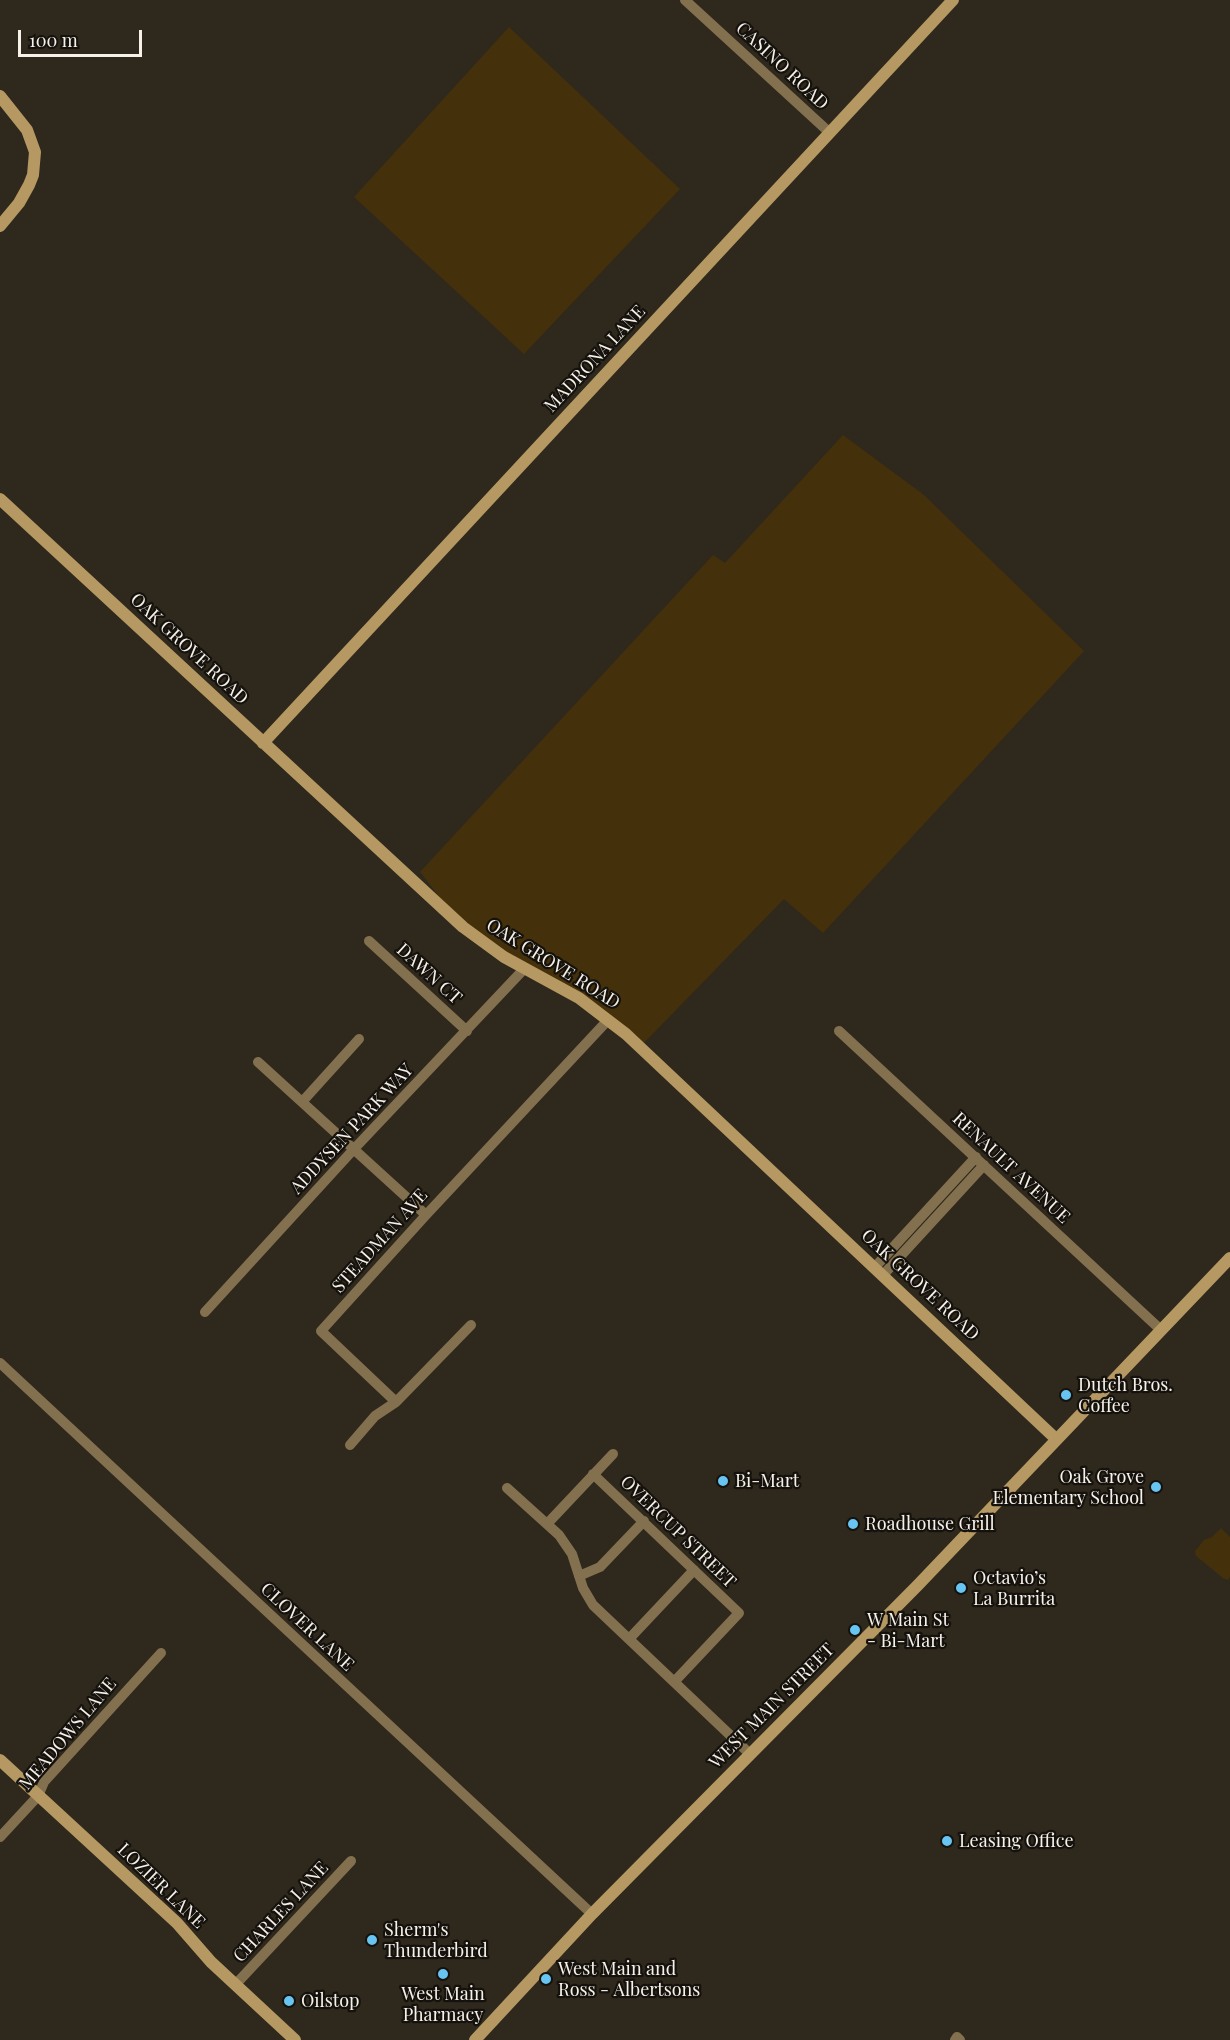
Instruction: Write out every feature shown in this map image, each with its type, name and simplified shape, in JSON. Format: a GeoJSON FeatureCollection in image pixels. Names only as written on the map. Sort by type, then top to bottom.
{"type":"FeatureCollection","features":[{"type":"Feature","properties":{"kind":"street","name":"CASINO ROAD"},"geometry":{"type":"LineString","coordinates":[[685,0],[830,133]]}},
{"type":"Feature","properties":{"kind":"street","name":"MADRONA LANE"},"geometry":{"type":"LineString","coordinates":[[263,743],[953,0]]}},
{"type":"Feature","properties":{"kind":"street"},"geometry":{"type":"LineString","coordinates":[[0,96],[22,122],[32,141],[35,153],[33,175],[19,203],[0,226]]}},
{"type":"Feature","properties":{"kind":"street","name":"OAK GROVE ROAD"},"geometry":{"type":"LineString","coordinates":[[0,499],[463,927],[482,943],[524,969],[579,998],[626,1034],[1056,1439]]}},
{"type":"Feature","properties":{"kind":"street","name":"DAWN CT"},"geometry":{"type":"LineString","coordinates":[[369,941],[467,1031]]}},
{"type":"Feature","properties":{"kind":"street","name":"ADDYSEN PARK WAY"},"geometry":{"type":"LineString","coordinates":[[205,1312],[354,1149],[524,969]]}},
{"type":"Feature","properties":{"kind":"street","name":"STEADMAN AVE"},"geometry":{"type":"LineString","coordinates":[[396,1402],[321,1331],[608,1020]]}},
{"type":"Feature","properties":{"kind":"street","name":"RENAULT AVENUE"},"geometry":{"type":"LineString","coordinates":[[839,1031],[1161,1330]]}},
{"type":"Feature","properties":{"kind":"street"},"geometry":{"type":"LineString","coordinates":[[302,1102],[360,1039]]}},
{"type":"Feature","properties":{"kind":"street"},"geometry":{"type":"LineString","coordinates":[[258,1062],[426,1215]]}},
{"type":"Feature","properties":{"kind":"street"},"geometry":{"type":"LineString","coordinates":[[879,1271],[980,1161]]}},
{"type":"Feature","properties":{"kind":"street","name":"WEST MAIN STREET"},"geometry":{"type":"LineString","coordinates":[[592,1914],[918,1585],[1230,1258]]}},
{"type":"Feature","properties":{"kind":"street"},"geometry":{"type":"LineString","coordinates":[[350,1445],[375,1416],[396,1402],[471,1325]]}},
{"type":"Feature","properties":{"kind":"street","name":"CLOVER LANE"},"geometry":{"type":"LineString","coordinates":[[0,1363],[592,1914]]}},
{"type":"Feature","properties":{"kind":"street"},"geometry":{"type":"LineString","coordinates":[[547,1524],[613,1454]]}},
{"type":"Feature","properties":{"kind":"street","name":"OVERCUP STREET"},"geometry":{"type":"LineString","coordinates":[[593,1474],[739,1613],[674,1682]]}},
{"type":"Feature","properties":{"kind":"street"},"geometry":{"type":"LineString","coordinates":[[507,1488],[559,1535],[572,1554],[579,1576],[593,1605],[750,1754]]}},
{"type":"Feature","properties":{"kind":"street"},"geometry":{"type":"LineString","coordinates":[[579,1576],[600,1567],[644,1521]]}},
{"type":"Feature","properties":{"kind":"street"},"geometry":{"type":"LineString","coordinates":[[629,1639],[694,1570]]}},
{"type":"Feature","properties":{"kind":"street","name":"MEADOWS LANE"},"geometry":{"type":"LineString","coordinates":[[0,1837],[38,1796],[44,1782],[161,1653]]}},
{"type":"Feature","properties":{"kind":"street","name":"LOZIER LANE"},"geometry":{"type":"LineString","coordinates":[[0,1760],[177,1923],[211,1962],[295,2040]]}},
{"type":"Feature","properties":{"kind":"street","name":"CHARLES LANE"},"geometry":{"type":"LineString","coordinates":[[235,1985],[351,1861]]}},
{"type":"Feature","properties":{"kind":"street"},"geometry":{"type":"LineString","coordinates":[[475,2040],[592,1914]]}},
{"type":"Feature","properties":{"kind":"street"},"geometry":{"type":"LineString","coordinates":[[955,2040],[957,2037],[960,2040]]}},
{"type":"Feature","properties":{"kind":"shaded area"},"geometry":{"type":"Polygon","coordinates":[[[509,27],[680,189],[524,354],[354,197],[509,27]]]}},
{"type":"Feature","properties":{"kind":"shaded area"},"geometry":{"type":"Polygon","coordinates":[[[843,435],[924,495],[1084,651],[823,933],[784,899],[640,1047],[594,1009],[463,927],[420,872],[713,555],[725,563],[843,435]]]}},
{"type":"Feature","properties":{"kind":"shaded area"},"geometry":{"type":"Polygon","coordinates":[[[1221,1528],[1230,1537],[1230,1577],[1228,1580],[1196,1556],[1195,1551],[1204,1540],[1212,1537],[1221,1528]]]}},
{"type":"Feature","properties":{"kind":"place","name":"Dutch Bros. Coffee"},"geometry":{"type":"Point","coordinates":[1066,1395]}},
{"type":"Feature","properties":{"kind":"place","name":"Bi-Mart"},"geometry":{"type":"Point","coordinates":[723,1481]}},
{"type":"Feature","properties":{"kind":"place","name":"Oak Grove Elementary School"},"geometry":{"type":"Point","coordinates":[1156,1487]}},
{"type":"Feature","properties":{"kind":"place","name":"Roadhouse Grill"},"geometry":{"type":"Point","coordinates":[853,1524]}},
{"type":"Feature","properties":{"kind":"place","name":"Octavio’s La Burrita"},"geometry":{"type":"Point","coordinates":[961,1588]}},
{"type":"Feature","properties":{"kind":"place","name":"W Main St - Bi-Mart"},"geometry":{"type":"Point","coordinates":[855,1630]}},
{"type":"Feature","properties":{"kind":"place","name":"Leasing Office"},"geometry":{"type":"Point","coordinates":[947,1841]}},
{"type":"Feature","properties":{"kind":"place","name":"Sherm's Thunderbird"},"geometry":{"type":"Point","coordinates":[372,1940]}},
{"type":"Feature","properties":{"kind":"place","name":"West Main Pharmacy"},"geometry":{"type":"Point","coordinates":[443,1974]}},
{"type":"Feature","properties":{"kind":"place","name":"West Main and Ross - Albertsons"},"geometry":{"type":"Point","coordinates":[546,1979]}},
{"type":"Feature","properties":{"kind":"place","name":"Oilstop"},"geometry":{"type":"Point","coordinates":[289,2001]}}]}
